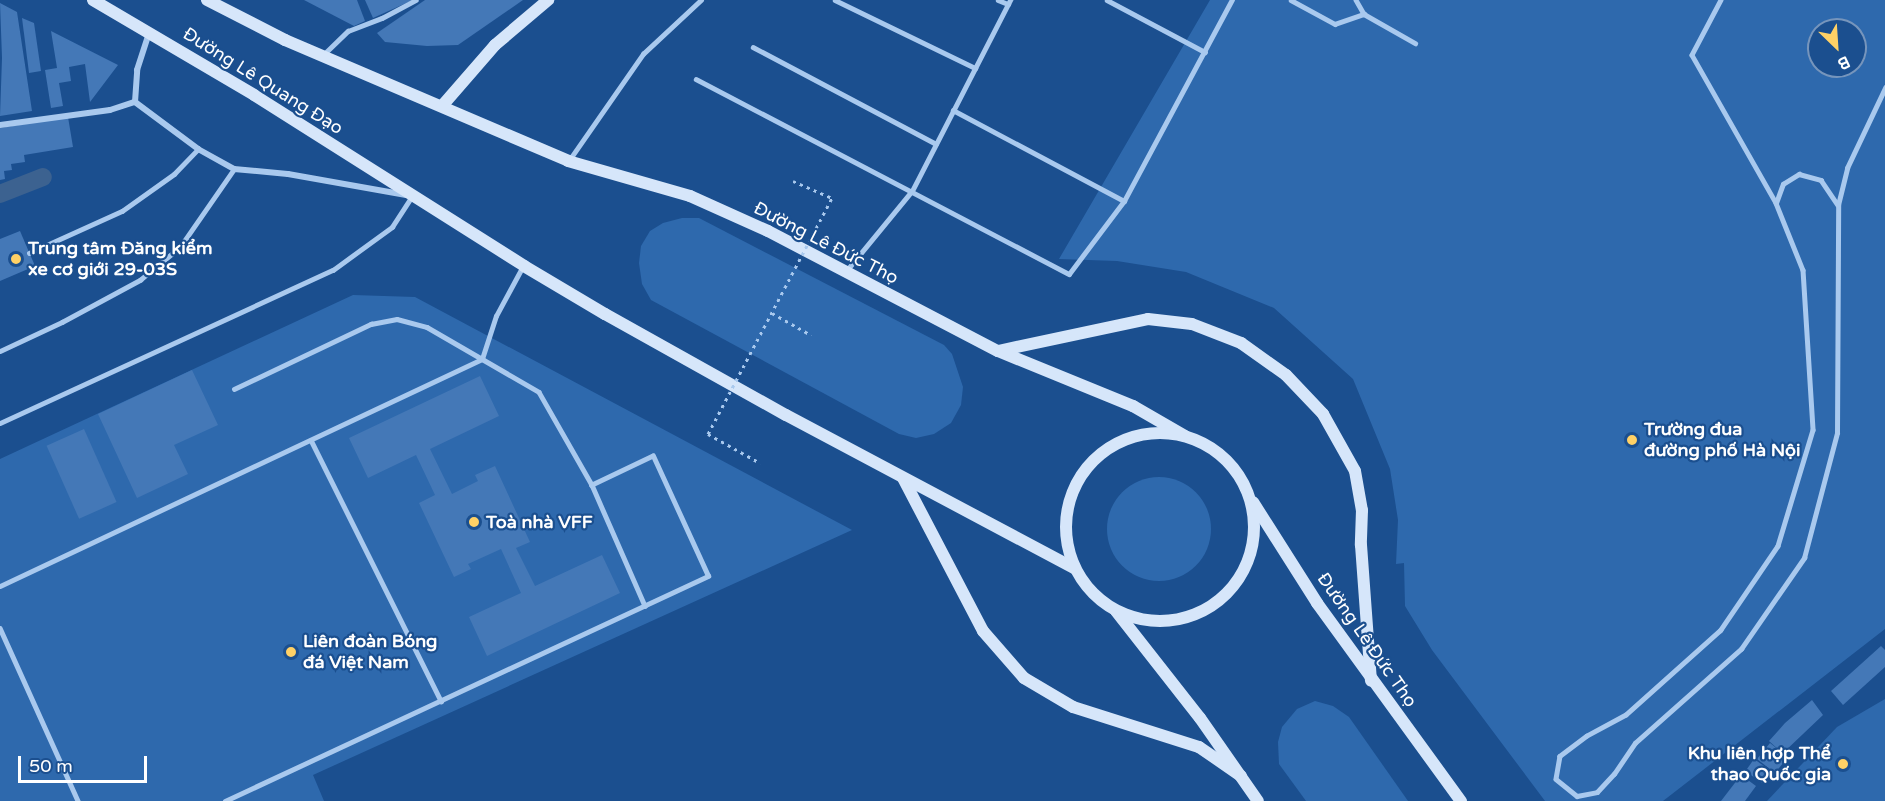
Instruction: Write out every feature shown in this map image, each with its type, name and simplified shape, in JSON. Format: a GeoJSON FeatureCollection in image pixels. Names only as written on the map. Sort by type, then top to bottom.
{"type":"FeatureCollection","features":[{"type":"Feature","properties":{"kind":"main road","name":"Đường Lê Quang Đạo"},"geometry":{"type":"LineString","coordinates":[[93,0],[254,95],[412,196]]}},
{"type":"Feature","properties":{"kind":"main road"},"geometry":{"type":"LineString","coordinates":[[207,0],[285,40],[442,106],[495,45],[548,0]]}},
{"type":"Feature","properties":{"kind":"main road","name":"Đường Lê Đức Thọ"},"geometry":{"type":"LineString","coordinates":[[442,106],[568,161],[690,196],[768,231],[998,351],[1133,406],[1185,436]]}},
{"type":"Feature","properties":{"kind":"main road"},"geometry":{"type":"LineString","coordinates":[[412,196],[524,266],[786,416],[1074,568]]}},
{"type":"Feature","properties":{"kind":"main road"},"geometry":{"type":"LineString","coordinates":[[998,351],[1148,319],[1192,324],[1242,343],[1286,375],[1323,414],[1354,471],[1362,510],[1361,544],[1371,681]]}},
{"type":"Feature","properties":{"kind":"main road"},"geometry":{"type":"LineString","coordinates":[[1116,611],[1147,621],[1179,620],[1209,608],[1233,587],[1249,560],[1255,528],[1250,496],[1235,470],[1213,449],[1185,436],[1154,433],[1124,440],[1098,456],[1078,480],[1067,508],[1066,539],[1074,568],[1092,593],[1116,611],[1200,718],[1258,801]]}},
{"type":"Feature","properties":{"kind":"main road"},"geometry":{"type":"LineString","coordinates":[[903,478],[983,631],[1024,678],[1073,707],[1199,747],[1241,776]]}},
{"type":"Feature","properties":{"kind":"main road","name":"Đường Lê Đức Thọ"},"geometry":{"type":"LineString","coordinates":[[1250,496],[1317,603],[1371,681],[1461,801]]}},
{"type":"Feature","properties":{"kind":"street"},"geometry":{"type":"LineString","coordinates":[[135,102],[137,70],[149,33]]}},
{"type":"Feature","properties":{"kind":"street"},"geometry":{"type":"LineString","coordinates":[[0,125],[110,110],[135,102]]}},
{"type":"Feature","properties":{"kind":"street"},"geometry":{"type":"LineString","coordinates":[[135,102],[198,149],[234,169],[288,174],[412,196]]}},
{"type":"Feature","properties":{"kind":"lane"},"geometry":{"type":"LineString","coordinates":[[323,55],[348,31],[416,0]]}},
{"type":"Feature","properties":{"kind":"lane"},"geometry":{"type":"LineString","coordinates":[[568,161],[643,54],[701,0]]}},
{"type":"Feature","properties":{"kind":"lane"},"geometry":{"type":"LineString","coordinates":[[835,0],[975,68]]}},
{"type":"Feature","properties":{"kind":"lane"},"geometry":{"type":"LineString","coordinates":[[845,272],[912,191],[1009,2],[998,0]]}},
{"type":"Feature","properties":{"kind":"lane"},"geometry":{"type":"LineString","coordinates":[[1107,0],[1205,52]]}},
{"type":"Feature","properties":{"kind":"lane"},"geometry":{"type":"LineString","coordinates":[[696,79],[1069,274],[1124,201],[1232,0]]}},
{"type":"Feature","properties":{"kind":"lane"},"geometry":{"type":"LineString","coordinates":[[1291,0],[1335,24],[1364,14]]}},
{"type":"Feature","properties":{"kind":"lane"},"geometry":{"type":"LineString","coordinates":[[1356,0],[1364,14],[1415,43]]}},
{"type":"Feature","properties":{"kind":"lane"},"geometry":{"type":"LineString","coordinates":[[1721,0],[1692,55],[1776,203],[1803,270],[1813,429],[1778,546],[1721,630],[1626,715],[1587,736],[1560,756],[1556,779],[1577,796],[1597,792],[1614,774],[1635,743],[1741,649],[1804,558],[1837,433],[1838,205],[1847,168],[1885,88]]}},
{"type":"Feature","properties":{"kind":"lane"},"geometry":{"type":"LineString","coordinates":[[753,47],[936,144]]}},
{"type":"Feature","properties":{"kind":"lane"},"geometry":{"type":"LineString","coordinates":[[953,110],[1124,201]]}},
{"type":"Feature","properties":{"kind":"lane"},"geometry":{"type":"LineString","coordinates":[[29,253],[122,211],[174,174],[198,149]]}},
{"type":"Feature","properties":{"kind":"lane"},"geometry":{"type":"LineString","coordinates":[[0,351],[62,322],[140,280],[180,247],[234,169]]}},
{"type":"Feature","properties":{"kind":"lane"},"geometry":{"type":"LineString","coordinates":[[1776,203],[1784,184],[1799,174],[1821,180],[1838,205]]}},
{"type":"Feature","properties":{"kind":"lane"},"geometry":{"type":"LineString","coordinates":[[0,423],[333,270],[392,227],[412,196]]}},
{"type":"Feature","properties":{"kind":"lane"},"geometry":{"type":"LineString","coordinates":[[0,586],[482,359],[496,316],[524,266]]}},
{"type":"Feature","properties":{"kind":"lane"},"geometry":{"type":"LineString","coordinates":[[234,389],[371,324],[397,320],[427,327],[539,392],[592,485],[645,606]]}},
{"type":"Feature","properties":{"kind":"lane"},"geometry":{"type":"LineString","coordinates":[[311,440],[441,701]]}},
{"type":"Feature","properties":{"kind":"lane"},"geometry":{"type":"LineString","coordinates":[[225,801],[708,576],[652,456],[592,485]]}},
{"type":"Feature","properties":{"kind":"lane"},"geometry":{"type":"LineString","coordinates":[[0,628],[78,801]]}},
{"type":"Feature","properties":{"kind":"path"},"geometry":{"type":"LineString","coordinates":[[760,463],[708,434],[832,198],[793,181]]}},
{"type":"Feature","properties":{"kind":"path"},"geometry":{"type":"LineString","coordinates":[[772,313],[811,335]]}},
{"type":"Feature","properties":{"kind":"shaded area","name":"Trường đua đường phố Hà Nội"},"geometry":{"type":"Polygon","coordinates":[[[1210,0],[1885,0],[1885,629],[1663,801],[1545,801],[1432,650],[1405,606],[1404,563],[1396,564],[1398,520],[1390,469],[1353,379],[1274,308],[1186,272],[1117,261],[1059,259],[1210,0]]]}},
{"type":"Feature","properties":{"kind":"shaded area"},"geometry":{"type":"Polygon","coordinates":[[[682,218],[699,218],[944,345],[952,354],[963,387],[961,405],[951,423],[934,434],[916,438],[899,434],[651,300],[642,284],[639,263],[641,246],[650,231],[663,223],[682,218]]]}},
{"type":"Feature","properties":{"kind":"shaded area","name":"Liên đoàn Bóng đá Việt Nam"},"geometry":{"type":"Polygon","coordinates":[[[353,295],[415,297],[852,530],[313,775],[324,801],[0,801],[0,459],[353,295]]]}},
{"type":"Feature","properties":{"kind":"shaded area"},"geometry":{"type":"Polygon","coordinates":[[[1159,477],[1179,481],[1196,492],[1207,509],[1211,529],[1207,549],[1196,566],[1179,577],[1159,581],[1139,577],[1122,566],[1111,549],[1107,529],[1111,509],[1122,492],[1139,481],[1159,477]]]}},
{"type":"Feature","properties":{"kind":"shaded area","name":"Khu liên hợp Thể thao Quốc gia"},"geometry":{"type":"Polygon","coordinates":[[[1885,699],[1885,801],[1767,801],[1837,727],[1885,699]]]}},
{"type":"Feature","properties":{"kind":"shaded area"},"geometry":{"type":"Polygon","coordinates":[[[1315,701],[1333,706],[1349,717],[1408,801],[1306,801],[1279,764],[1278,742],[1282,727],[1297,709],[1315,701]]]}},
{"type":"Feature","properties":{"kind":"building"},"geometry":{"type":"Polygon","coordinates":[[[304,0],[357,0],[365,21],[354,26],[304,0]]]}},
{"type":"Feature","properties":{"kind":"building"},"geometry":{"type":"Polygon","coordinates":[[[365,0],[413,0],[373,18],[365,0]]]}},
{"type":"Feature","properties":{"kind":"building"},"geometry":{"type":"Polygon","coordinates":[[[425,0],[523,0],[458,45],[427,46],[385,42],[377,33],[425,0]]]}},
{"type":"Feature","properties":{"kind":"building"},"geometry":{"type":"Polygon","coordinates":[[[0,3],[17,12],[32,111],[0,116],[2,58],[0,3]]]}},
{"type":"Feature","properties":{"kind":"building"},"geometry":{"type":"Polygon","coordinates":[[[22,18],[34,23],[41,71],[29,73],[22,18]]]}},
{"type":"Feature","properties":{"kind":"building"},"geometry":{"type":"Polygon","coordinates":[[[51,31],[118,65],[90,102],[85,64],[69,67],[71,81],[59,83],[63,106],[51,108],[45,70],[57,68],[51,31]]]}},
{"type":"Feature","properties":{"kind":"building"},"geometry":{"type":"Polygon","coordinates":[[[68,117],[73,147],[24,155],[25,162],[11,164],[12,170],[4,171],[5,179],[0,180],[0,128],[68,117]]]}},
{"type":"Feature","properties":{"kind":"building","name":"Trung tâm Đăng kiểm xe cơ giới 29-03S"},"geometry":{"type":"Polygon","coordinates":[[[20,231],[35,266],[0,281],[0,239],[20,231]]]}},
{"type":"Feature","properties":{"kind":"building"},"geometry":{"type":"Polygon","coordinates":[[[192,370],[218,425],[174,445],[188,474],[137,498],[98,414],[192,370]]]}},
{"type":"Feature","properties":{"kind":"building"},"geometry":{"type":"Polygon","coordinates":[[[480,376],[499,416],[430,449],[452,494],[478,481],[475,475],[495,466],[530,542],[516,548],[535,586],[602,555],[620,593],[487,656],[469,617],[521,593],[501,549],[468,564],[471,569],[454,577],[419,503],[435,495],[416,455],[368,478],[349,438],[480,376]]]}},
{"type":"Feature","properties":{"kind":"building"},"geometry":{"type":"Polygon","coordinates":[[[84,429],[117,502],[79,519],[47,446],[84,429]]]}},
{"type":"Feature","properties":{"kind":"building"},"geometry":{"type":"Polygon","coordinates":[[[1881,646],[1885,650],[1885,667],[1843,705],[1831,691],[1881,646]]]}},
{"type":"Feature","properties":{"kind":"building"},"geometry":{"type":"Polygon","coordinates":[[[1812,700],[1823,715],[1783,753],[1788,757],[1775,773],[1757,759],[1770,743],[1780,751],[1769,741],[1785,723],[1812,700]]]}},
{"type":"Feature","properties":{"kind":"building"},"geometry":{"type":"Polygon","coordinates":[[[1754,759],[1771,771],[1763,783],[1745,771],[1754,759]]]}},
{"type":"Feature","properties":{"kind":"building"},"geometry":{"type":"Polygon","coordinates":[[[1741,775],[1756,786],[1745,801],[1721,801],[1741,775]]]}},
{"type":"Feature","properties":{"kind":"waterway"},"geometry":{"type":"LineString","coordinates":[[0,194],[43,177]]}},
{"type":"Feature","properties":{"kind":"place","name":"Trung tâm Đăng kiểm xe cơ giới 29-03S"},"geometry":{"type":"Point","coordinates":[16,259]}},
{"type":"Feature","properties":{"kind":"place","name":"Trường đua đường phố Hà Nội"},"geometry":{"type":"Point","coordinates":[1632,440]}},
{"type":"Feature","properties":{"kind":"place","name":"Toà nhà VFF"},"geometry":{"type":"Point","coordinates":[474,522]}},
{"type":"Feature","properties":{"kind":"place","name":"Liên đoàn Bóng đá Việt Nam"},"geometry":{"type":"Point","coordinates":[291,652]}},
{"type":"Feature","properties":{"kind":"place","name":"Khu liên hợp Thể thao Quốc gia"},"geometry":{"type":"Point","coordinates":[1843,764]}}]}
